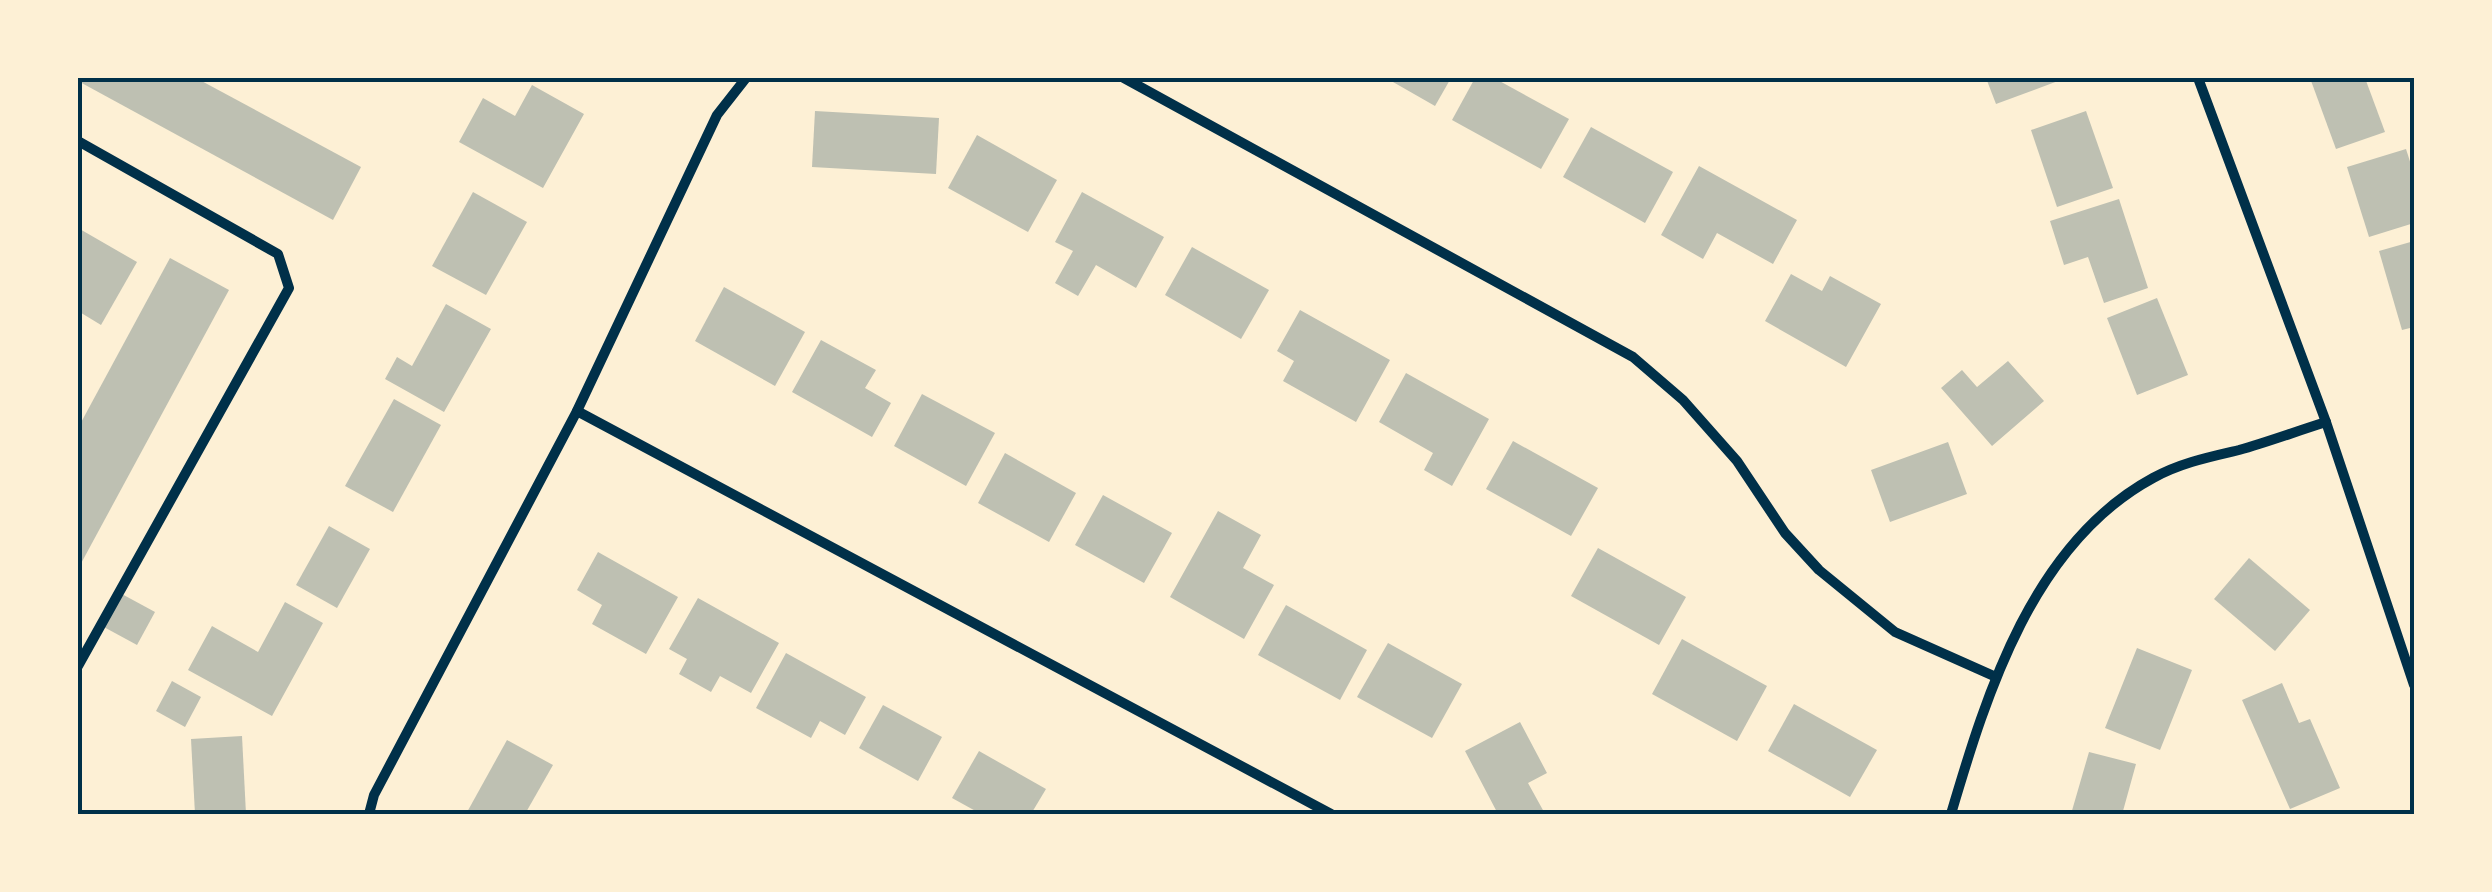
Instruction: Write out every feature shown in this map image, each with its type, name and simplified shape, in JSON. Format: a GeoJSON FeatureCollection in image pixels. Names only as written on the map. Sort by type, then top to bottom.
{"type":"FeatureCollection","features":[{"type":"Feature","properties":{"kind":"street"},"geometry":{"type":"LineString","coordinates":[[369,814],[374,795],[577,411],[717,115],[746,78]]}},
{"type":"Feature","properties":{"kind":"street"},"geometry":{"type":"LineString","coordinates":[[1124,78],[1633,357],[1683,400],[1737,460],[1786,532],[1819,570],[1895,632],[1996,678]]}},
{"type":"Feature","properties":{"kind":"street"},"geometry":{"type":"LineString","coordinates":[[2198,78],[2326,422],[2414,685]]}},
{"type":"Feature","properties":{"kind":"street"},"geometry":{"type":"LineString","coordinates":[[78,141],[278,254],[288,288],[78,666]]}},
{"type":"Feature","properties":{"kind":"street"},"geometry":{"type":"LineString","coordinates":[[577,411],[1330,814]]}},
{"type":"Feature","properties":{"kind":"street"},"geometry":{"type":"LineString","coordinates":[[1951,814],[1996,678],[2047,577],[2070,543],[2106,508],[2154,478],[2203,457],[2326,422]]}},
{"type":"Feature","properties":{"kind":"building"},"geometry":{"type":"Polygon","coordinates":[[[78,78],[196,78],[361,167],[333,220],[78,78]]]}},
{"type":"Feature","properties":{"kind":"building"},"geometry":{"type":"Polygon","coordinates":[[[1386,78],[1451,78],[1435,106],[1386,78]]]}},
{"type":"Feature","properties":{"kind":"building"},"geometry":{"type":"Polygon","coordinates":[[[1475,78],[1494,78],[1569,119],[1541,169],[1452,120],[1475,78]]]}},
{"type":"Feature","properties":{"kind":"building"},"geometry":{"type":"Polygon","coordinates":[[[1986,78],[2066,78],[1996,104],[1986,78]]]}},
{"type":"Feature","properties":{"kind":"building"},"geometry":{"type":"Polygon","coordinates":[[[2310,78],[2365,78],[2385,132],[2336,149],[2310,78]]]}},
{"type":"Feature","properties":{"kind":"building"},"geometry":{"type":"Polygon","coordinates":[[[532,85],[584,114],[543,188],[459,142],[483,98],[515,116],[532,85]]]}},
{"type":"Feature","properties":{"kind":"building"},"geometry":{"type":"Polygon","coordinates":[[[815,111],[939,118],[936,174],[812,167],[815,111]]]}},
{"type":"Feature","properties":{"kind":"building"},"geometry":{"type":"Polygon","coordinates":[[[2086,111],[2113,188],[2057,207],[2031,130],[2086,111]]]}},
{"type":"Feature","properties":{"kind":"building"},"geometry":{"type":"Polygon","coordinates":[[[1591,127],[1673,172],[1645,223],[1563,177],[1591,127]]]}},
{"type":"Feature","properties":{"kind":"building"},"geometry":{"type":"Polygon","coordinates":[[[977,135],[1057,180],[1028,232],[948,188],[977,135]]]}},
{"type":"Feature","properties":{"kind":"building"},"geometry":{"type":"Polygon","coordinates":[[[2406,149],[2414,174],[2414,223],[2369,237],[2347,167],[2406,149]]]}},
{"type":"Feature","properties":{"kind":"building"},"geometry":{"type":"Polygon","coordinates":[[[1699,166],[1797,220],[1773,264],[1717,233],[1703,259],[1661,235],[1699,166]]]}},
{"type":"Feature","properties":{"kind":"building"},"geometry":{"type":"Polygon","coordinates":[[[473,192],[527,222],[486,295],[432,266],[473,192]]]}},
{"type":"Feature","properties":{"kind":"building"},"geometry":{"type":"Polygon","coordinates":[[[1082,192],[1164,237],[1136,288],[1096,265],[1078,296],[1055,283],[1073,251],[1055,242],[1082,192]]]}},
{"type":"Feature","properties":{"kind":"building"},"geometry":{"type":"Polygon","coordinates":[[[2119,199],[2148,288],[2104,303],[2088,257],[2064,265],[2050,221],[2119,199]]]}},
{"type":"Feature","properties":{"kind":"building"},"geometry":{"type":"Polygon","coordinates":[[[78,228],[137,262],[101,325],[78,311],[78,228]]]}},
{"type":"Feature","properties":{"kind":"building"},"geometry":{"type":"Polygon","coordinates":[[[2414,241],[2414,327],[2402,330],[2379,251],[2414,241]]]}},
{"type":"Feature","properties":{"kind":"building"},"geometry":{"type":"Polygon","coordinates":[[[1192,247],[1269,290],[1241,339],[1165,295],[1192,247]]]}},
{"type":"Feature","properties":{"kind":"building"},"geometry":{"type":"Polygon","coordinates":[[[170,258],[229,290],[78,569],[78,428],[170,258]]]}},
{"type":"Feature","properties":{"kind":"building"},"geometry":{"type":"Polygon","coordinates":[[[1791,274],[1822,291],[1830,276],[1881,304],[1846,367],[1765,321],[1791,274]]]}},
{"type":"Feature","properties":{"kind":"building"},"geometry":{"type":"Polygon","coordinates":[[[724,287],[805,332],[775,386],[695,341],[724,287]]]}},
{"type":"Feature","properties":{"kind":"building"},"geometry":{"type":"Polygon","coordinates":[[[2157,298],[2188,375],[2137,395],[2107,318],[2157,298]]]}},
{"type":"Feature","properties":{"kind":"building"},"geometry":{"type":"Polygon","coordinates":[[[446,304],[491,329],[444,412],[385,379],[397,357],[412,366],[446,304]]]}},
{"type":"Feature","properties":{"kind":"building"},"geometry":{"type":"Polygon","coordinates":[[[1300,310],[1390,360],[1356,422],[1283,381],[1294,361],[1277,351],[1300,310]]]}},
{"type":"Feature","properties":{"kind":"building"},"geometry":{"type":"Polygon","coordinates":[[[821,340],[876,370],[865,388],[891,403],[872,437],[792,392],[821,340]]]}},
{"type":"Feature","properties":{"kind":"building"},"geometry":{"type":"Polygon","coordinates":[[[2008,361],[2044,401],[1992,446],[1941,388],[1962,370],[1977,387],[2008,361]]]}},
{"type":"Feature","properties":{"kind":"building"},"geometry":{"type":"Polygon","coordinates":[[[1406,373],[1489,419],[1452,486],[1424,470],[1433,453],[1379,422],[1406,373]]]}},
{"type":"Feature","properties":{"kind":"building"},"geometry":{"type":"Polygon","coordinates":[[[922,394],[995,433],[966,486],[894,446],[922,394]]]}},
{"type":"Feature","properties":{"kind":"building"},"geometry":{"type":"Polygon","coordinates":[[[394,399],[441,425],[393,512],[345,486],[394,399]]]}},
{"type":"Feature","properties":{"kind":"building"},"geometry":{"type":"Polygon","coordinates":[[[1513,441],[1598,488],[1571,536],[1486,489],[1513,441]]]}},
{"type":"Feature","properties":{"kind":"building"},"geometry":{"type":"Polygon","coordinates":[[[1948,442],[1967,494],[1890,522],[1871,470],[1948,442]]]}},
{"type":"Feature","properties":{"kind":"building"},"geometry":{"type":"Polygon","coordinates":[[[1005,453],[1076,493],[1049,542],[978,503],[1005,453]]]}},
{"type":"Feature","properties":{"kind":"building"},"geometry":{"type":"Polygon","coordinates":[[[1103,495],[1172,533],[1144,583],[1075,545],[1103,495]]]}},
{"type":"Feature","properties":{"kind":"building"},"geometry":{"type":"Polygon","coordinates":[[[1218,511],[1261,535],[1243,568],[1274,585],[1244,639],[1170,597],[1218,511]]]}},
{"type":"Feature","properties":{"kind":"building"},"geometry":{"type":"Polygon","coordinates":[[[329,526],[370,549],[337,608],[296,585],[329,526]]]}},
{"type":"Feature","properties":{"kind":"building"},"geometry":{"type":"Polygon","coordinates":[[[1598,548],[1686,597],[1659,645],[1571,596],[1598,548]]]}},
{"type":"Feature","properties":{"kind":"building"},"geometry":{"type":"Polygon","coordinates":[[[598,552],[678,597],[646,654],[592,624],[602,605],[577,590],[598,552]]]}},
{"type":"Feature","properties":{"kind":"building"},"geometry":{"type":"Polygon","coordinates":[[[2249,558],[2310,610],[2275,651],[2214,599],[2249,558]]]}},
{"type":"Feature","properties":{"kind":"building"},"geometry":{"type":"Polygon","coordinates":[[[120,593],[155,612],[137,645],[102,626],[120,593]]]}},
{"type":"Feature","properties":{"kind":"building"},"geometry":{"type":"Polygon","coordinates":[[[698,598],[779,643],[751,693],[720,676],[711,692],[679,674],[687,659],[669,649],[698,598]]]}},
{"type":"Feature","properties":{"kind":"building"},"geometry":{"type":"Polygon","coordinates":[[[285,602],[323,623],[272,716],[188,670],[212,626],[258,652],[285,602]]]}},
{"type":"Feature","properties":{"kind":"building"},"geometry":{"type":"Polygon","coordinates":[[[1286,605],[1367,650],[1340,700],[1258,655],[1286,605]]]}},
{"type":"Feature","properties":{"kind":"building"},"geometry":{"type":"Polygon","coordinates":[[[1682,639],[1767,686],[1737,741],[1652,694],[1682,639]]]}},
{"type":"Feature","properties":{"kind":"building"},"geometry":{"type":"Polygon","coordinates":[[[1388,643],[1462,684],[1432,738],[1357,697],[1388,643]]]}},
{"type":"Feature","properties":{"kind":"building"},"geometry":{"type":"Polygon","coordinates":[[[2137,648],[2192,670],[2160,750],[2105,728],[2137,648]]]}},
{"type":"Feature","properties":{"kind":"building"},"geometry":{"type":"Polygon","coordinates":[[[786,653],[866,697],[845,735],[820,721],[811,738],[756,708],[786,653]]]}},
{"type":"Feature","properties":{"kind":"building"},"geometry":{"type":"Polygon","coordinates":[[[172,681],[201,697],[185,727],[156,711],[172,681]]]}},
{"type":"Feature","properties":{"kind":"building"},"geometry":{"type":"Polygon","coordinates":[[[2282,683],[2299,723],[2310,719],[2340,788],[2290,809],[2242,700],[2282,683]]]}},
{"type":"Feature","properties":{"kind":"building"},"geometry":{"type":"Polygon","coordinates":[[[1794,704],[1877,750],[1850,797],[1768,751],[1794,704]]]}},
{"type":"Feature","properties":{"kind":"building"},"geometry":{"type":"Polygon","coordinates":[[[883,705],[942,737],[918,781],[859,748],[883,705]]]}},
{"type":"Feature","properties":{"kind":"building"},"geometry":{"type":"Polygon","coordinates":[[[1520,722],[1547,773],[1528,783],[1544,812],[1498,814],[1465,751],[1520,722]]]}},
{"type":"Feature","properties":{"kind":"building"},"geometry":{"type":"Polygon","coordinates":[[[242,736],[246,814],[195,814],[191,739],[242,736]]]}},
{"type":"Feature","properties":{"kind":"building"},"geometry":{"type":"Polygon","coordinates":[[[507,740],[553,765],[525,814],[466,814],[507,740]]]}},
{"type":"Feature","properties":{"kind":"building"},"geometry":{"type":"Polygon","coordinates":[[[979,751],[1046,789],[1031,814],[981,814],[952,798],[979,751]]]}},
{"type":"Feature","properties":{"kind":"building"},"geometry":{"type":"Polygon","coordinates":[[[2089,752],[2136,764],[2123,811],[2132,814],[2071,814],[2089,752]]]}}]}
